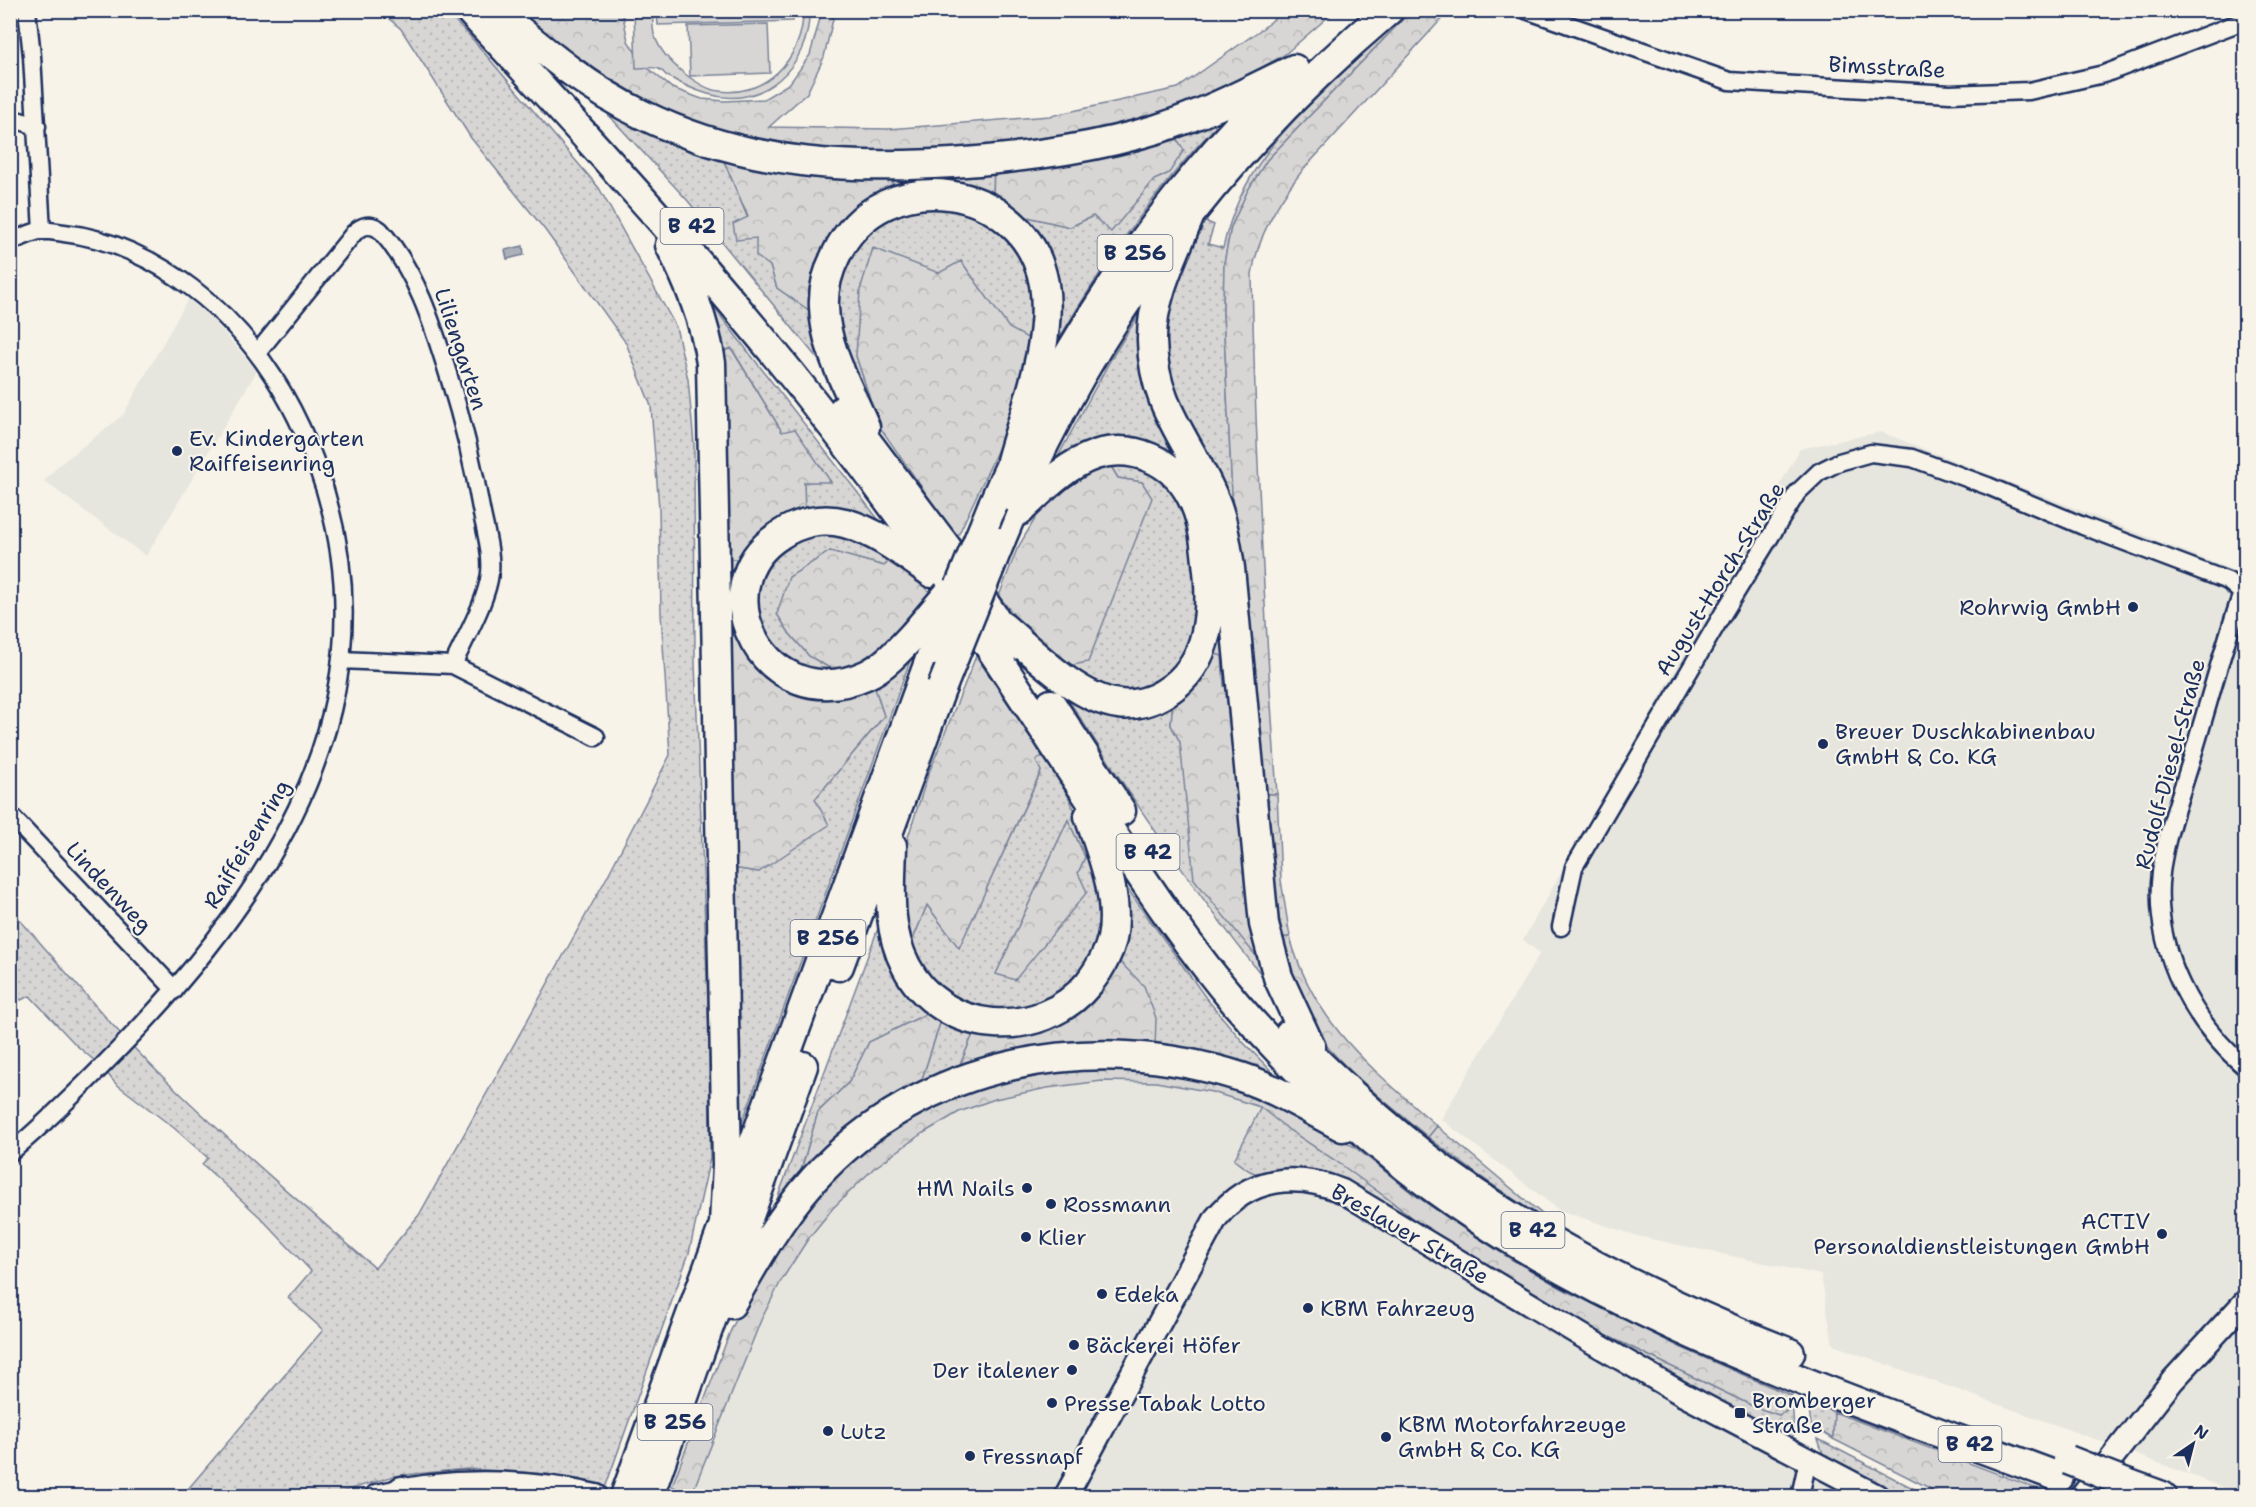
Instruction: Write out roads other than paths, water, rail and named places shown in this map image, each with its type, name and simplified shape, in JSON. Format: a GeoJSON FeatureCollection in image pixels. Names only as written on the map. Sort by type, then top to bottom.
{"type":"FeatureCollection","features":[{"type":"Feature","properties":{"kind":"highway","name":"B 256"},"geometry":{"type":"LineString","coordinates":[[626,1497],[647,1481],[693,1368],[1001,521],[1011,461],[1088,323],[1150,231],[1207,160],[1294,69],[1361,10]]}},
{"type":"Feature","properties":{"kind":"highway","name":"B 256"},"geometry":{"type":"LineString","coordinates":[[647,1481],[724,1224],[923,643],[953,580],[1001,521],[1084,369],[1144,275],[1192,210],[1308,82],[1389,10]]}},
{"type":"Feature","properties":{"kind":"highway"},"geometry":{"type":"LineString","coordinates":[[487,11],[577,76],[610,98],[641,114],[669,127],[738,150],[807,163],[885,166],[946,164],[1049,153],[1090,146],[1137,135],[1180,121],[1294,69]]}},
{"type":"Feature","properties":{"kind":"highway","name":"B 42"},"geometry":{"type":"LineString","coordinates":[[487,11],[727,295],[953,580],[993,651],[1077,780],[1163,908],[1237,1005],[1311,1084],[1382,1148],[1461,1207],[1546,1261],[1643,1311],[1777,1359],[2118,1490],[2162,1497]]}},
{"type":"Feature","properties":{"kind":"highway","name":"B 42"},"geometry":{"type":"LineString","coordinates":[[487,11],[668,199],[736,277],[874,449],[947,548],[999,624],[1180,900],[1250,990],[1284,1028],[1393,1131],[1475,1193],[1525,1225],[1777,1359]]}},
{"type":"Feature","properties":{"kind":"highway"},"geometry":{"type":"LineString","coordinates":[[874,449],[836,359],[829,336],[824,307],[827,277],[839,249],[856,226],[870,215],[899,199],[930,193],[946,194],[977,202],[1015,227],[1033,252],[1043,281],[1046,311],[1041,354],[1011,461]]}},
{"type":"Feature","properties":{"kind":"highway"},"geometry":{"type":"LineString","coordinates":[[652,208],[694,295],[706,334],[711,363],[727,1165],[724,1224]]}},
{"type":"Feature","properties":{"kind":"highway"},"geometry":{"type":"LineString","coordinates":[[1192,210],[1165,277],[1155,313],[1152,340],[1154,369],[1160,394],[1208,486],[1223,528],[1230,568],[1264,924],[1278,977],[1319,1063]]}},
{"type":"Feature","properties":{"kind":"highway"},"geometry":{"type":"LineString","coordinates":[[999,624],[1055,671],[1082,690],[1107,702],[1129,704],[1161,696],[1185,678],[1194,666],[1201,652],[1208,622],[1209,575],[1205,542],[1197,510],[1184,485],[1160,462],[1144,455],[1128,451],[1112,451],[1096,455],[1066,470],[1001,521]]}},
{"type":"Feature","properties":{"kind":"highway"},"geometry":{"type":"LineString","coordinates":[[923,643],[888,659],[866,675],[821,685],[804,682],[787,675],[759,650],[750,634],[745,617],[746,582],[757,558],[775,538],[806,523],[825,521],[843,523],[875,536],[953,580]]}},
{"type":"Feature","properties":{"kind":"highway"},"geometry":{"type":"LineString","coordinates":[[893,821],[891,916],[898,950],[915,982],[942,1006],[967,1019],[998,1024],[1028,1022],[1044,1016],[1073,999],[1095,975],[1105,959],[1111,940],[1114,902],[1077,780]]}},
{"type":"Feature","properties":{"kind":"highway"},"geometry":{"type":"LineString","coordinates":[[693,1368],[778,1224],[815,1178],[847,1148],[887,1118],[921,1099],[971,1077],[1016,1064],[1061,1057],[1114,1055],[1165,1059],[1213,1069],[1268,1088],[1382,1148]]}},
{"type":"Feature","properties":{"kind":"street"},"geometry":{"type":"LineString","coordinates":[[27,10],[37,126],[42,231]]}},
{"type":"Feature","properties":{"kind":"street","name":"Bimsstraße"},"geometry":{"type":"LineString","coordinates":[[1526,10],[1729,81],[1950,94],[2028,91],[2104,74],[2246,20]]}},
{"type":"Feature","properties":{"kind":"street"},"geometry":{"type":"LineString","coordinates":[[10,118],[37,126]]}},
{"type":"Feature","properties":{"kind":"street","name":"Liliengarten"},"geometry":{"type":"LineString","coordinates":[[258,352],[354,233],[366,226],[375,226],[380,230],[407,268],[435,333],[473,465],[490,555],[490,572],[486,591],[453,665]]}},
{"type":"Feature","properties":{"kind":"street","name":"Raiffeisenring"},"geometry":{"type":"LineString","coordinates":[[10,242],[42,231],[96,238],[155,264],[179,278],[218,309],[258,352],[284,395],[310,447],[333,515],[344,615],[341,660],[334,706],[323,746],[297,810],[262,870],[231,918],[175,990],[102,1066],[10,1153]]}},
{"type":"Feature","properties":{"kind":"street","name":"August-Horch-Straße"},"geometry":{"type":"LineString","coordinates":[[1561,927],[1574,867],[1718,622],[1797,493],[1819,472],[1839,462],[1870,453],[1912,458],[2228,582],[2242,593]]}},
{"type":"Feature","properties":{"kind":"street","name":"Rudolf-Diesel-Straße"},"geometry":{"type":"LineString","coordinates":[[2242,593],[2167,845],[2160,885],[2165,932],[2172,960],[2183,987],[2205,1025],[2220,1044],[2246,1068]]}},
{"type":"Feature","properties":{"kind":"street"},"geometry":{"type":"LineString","coordinates":[[341,660],[453,665],[596,737]]}},
{"type":"Feature","properties":{"kind":"street","name":"Lindenweg"},"geometry":{"type":"LineString","coordinates":[[10,815],[175,990]]}},
{"type":"Feature","properties":{"kind":"street","name":"Breslauer Straße"},"geometry":{"type":"LineString","coordinates":[[1066,1497],[1216,1218],[1231,1202],[1249,1191],[1266,1184],[1298,1179],[1314,1181],[1342,1191],[1664,1384],[1877,1497]]}},
{"type":"Feature","properties":{"kind":"street"},"geometry":{"type":"LineString","coordinates":[[2082,1497],[2173,1380],[2246,1301]]}},
{"type":"Feature","properties":{"kind":"street"},"geometry":{"type":"LineString","coordinates":[[1800,1497],[1808,1460]]}},
{"type":"Feature","properties":{"kind":"street"},"geometry":{"type":"LineString","coordinates":[[392,1495],[453,1483],[500,1483],[536,1485],[596,1497]]}},
{"type":"Feature","properties":{"kind":"place","name":"Ev. Kindergarten Raiffeisenring"},"geometry":{"type":"Point","coordinates":[177,451]}},
{"type":"Feature","properties":{"kind":"place","name":"Rohrwig GmbH"},"geometry":{"type":"Point","coordinates":[2133,607]}},
{"type":"Feature","properties":{"kind":"place","name":"Breuer Duschkabinenbau GmbH & Co. KG"},"geometry":{"type":"Point","coordinates":[1823,744]}},
{"type":"Feature","properties":{"kind":"place","name":"HM Nails"},"geometry":{"type":"Point","coordinates":[1027,1188]}},
{"type":"Feature","properties":{"kind":"place","name":"Rossmann"},"geometry":{"type":"Point","coordinates":[1051,1204]}},
{"type":"Feature","properties":{"kind":"place","name":"ACTIV Personaldienstleistungen GmbH"},"geometry":{"type":"Point","coordinates":[2162,1234]}},
{"type":"Feature","properties":{"kind":"place","name":"Klier"},"geometry":{"type":"Point","coordinates":[1026,1237]}},
{"type":"Feature","properties":{"kind":"place","name":"Edeka"},"geometry":{"type":"Point","coordinates":[1102,1294]}},
{"type":"Feature","properties":{"kind":"place","name":"KBM Fahrzeug"},"geometry":{"type":"Point","coordinates":[1308,1308]}},
{"type":"Feature","properties":{"kind":"place","name":"Bäckerei Höfer"},"geometry":{"type":"Point","coordinates":[1074,1345]}},
{"type":"Feature","properties":{"kind":"place","name":"Der italener"},"geometry":{"type":"Point","coordinates":[1072,1370]}},
{"type":"Feature","properties":{"kind":"place","name":"Presse Tabak Lotto"},"geometry":{"type":"Point","coordinates":[1052,1403]}},
{"type":"Feature","properties":{"kind":"place","name":"Bromberger Straße"},"geometry":{"type":"Point","coordinates":[1740,1413]}},
{"type":"Feature","properties":{"kind":"place","name":"Lutz"},"geometry":{"type":"Point","coordinates":[828,1431]}},
{"type":"Feature","properties":{"kind":"place","name":"KBM Motorfahrzeuge GmbH & Co. KG"},"geometry":{"type":"Point","coordinates":[1386,1437]}},
{"type":"Feature","properties":{"kind":"place","name":"Fressnapf"},"geometry":{"type":"Point","coordinates":[970,1456]}}]}
